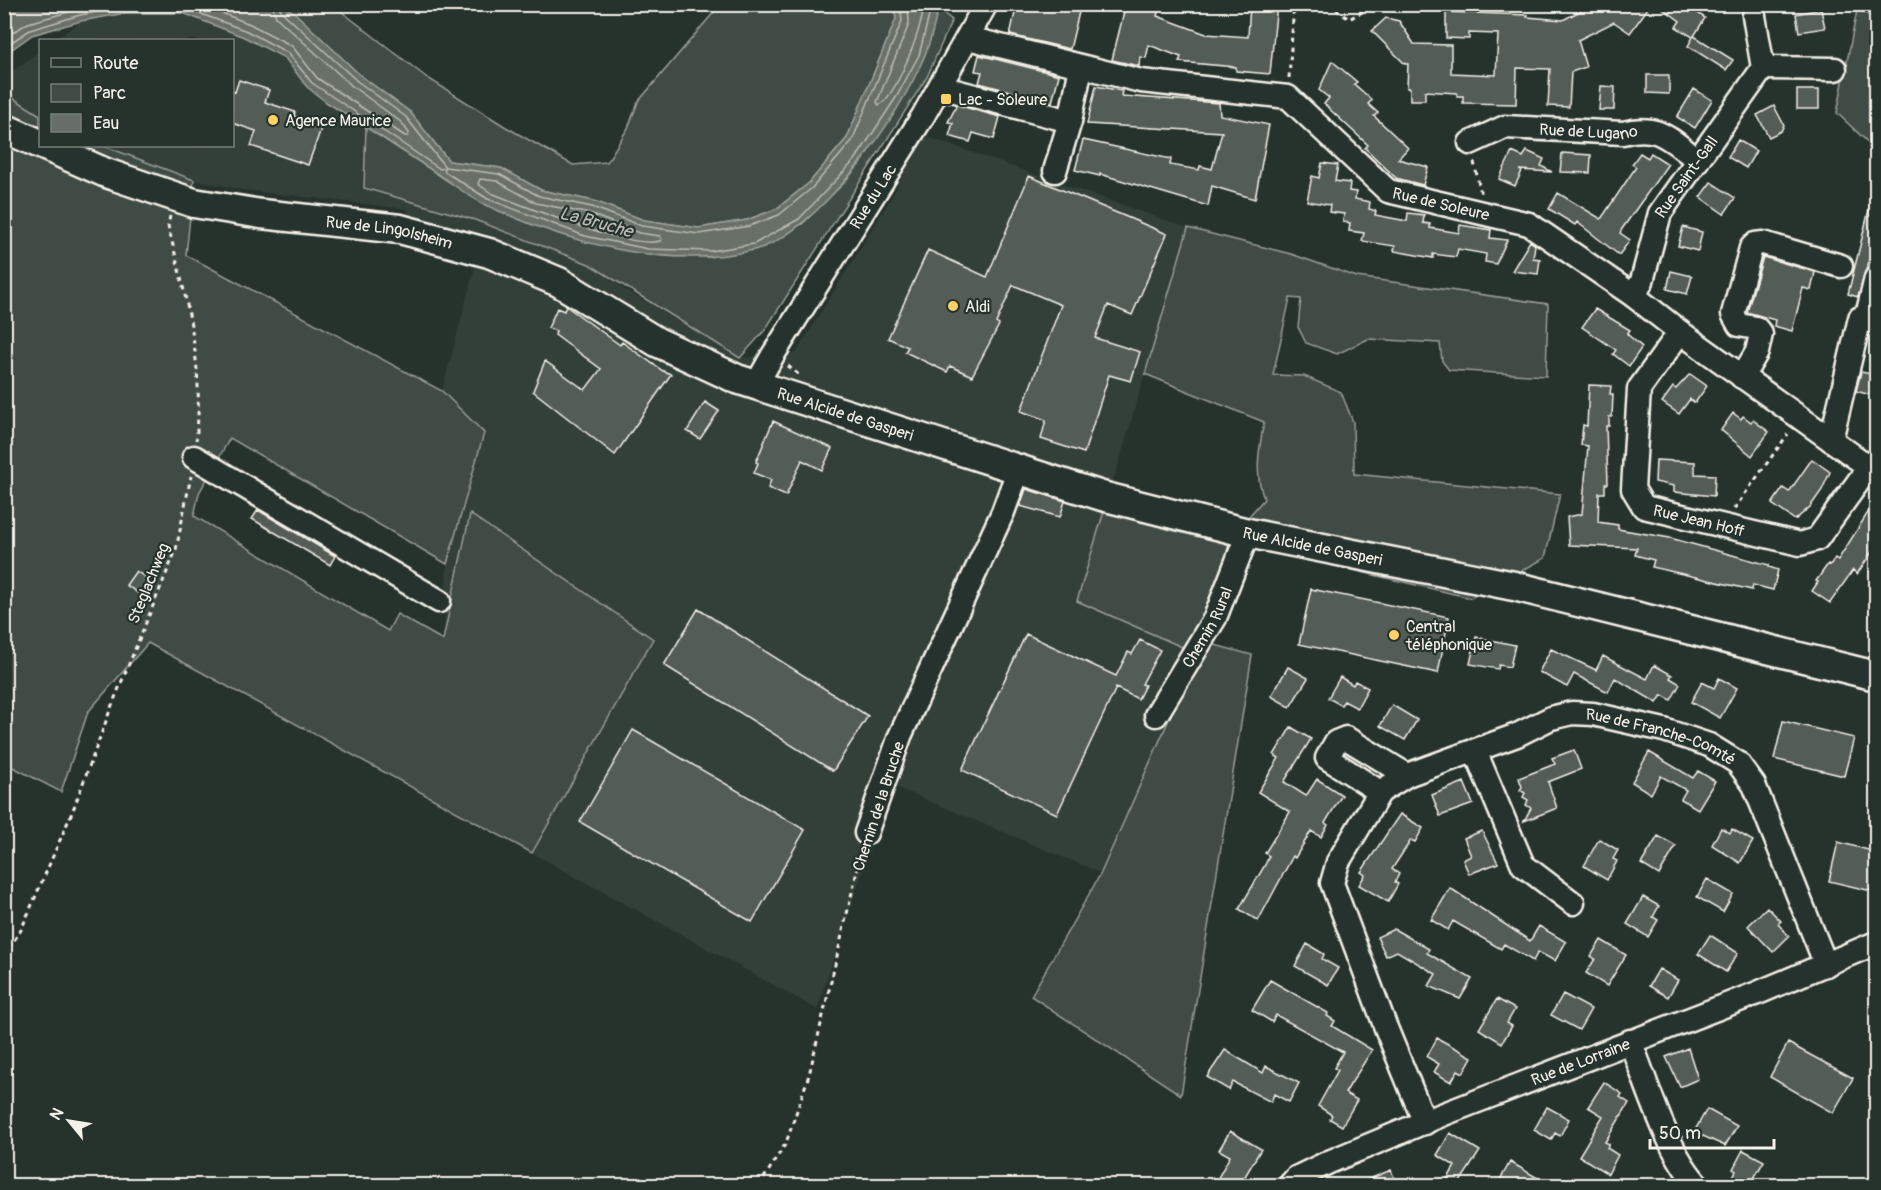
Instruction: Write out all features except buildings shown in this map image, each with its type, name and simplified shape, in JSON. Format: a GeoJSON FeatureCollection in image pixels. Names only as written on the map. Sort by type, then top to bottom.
{"type":"FeatureCollection","features":[{"type":"Feature","properties":{"kind":"main road","name":"Rue de Lingolsheim"},"geometry":{"type":"LineString","coordinates":[[4,128],[39,143]]}},
{"type":"Feature","properties":{"kind":"main road","name":"Rue de Lingolsheim"},"geometry":{"type":"LineString","coordinates":[[47,147],[106,173],[173,197],[218,208],[400,229],[489,254],[559,282],[674,351],[756,385]]}},
{"type":"Feature","properties":{"kind":"main road","name":"Rue Alcide de Gasperi"},"geometry":{"type":"LineString","coordinates":[[756,385],[1018,471],[1102,496],[1248,533],[1514,586],[1876,676]]}},
{"type":"Feature","properties":{"kind":"street","name":"Rue du Lac"},"geometry":{"type":"LineString","coordinates":[[756,385],[772,354],[940,87],[986,4]]}},
{"type":"Feature","properties":{"kind":"street"},"geometry":{"type":"LineString","coordinates":[[1754,16],[1763,68],[1835,69]]}},
{"type":"Feature","properties":{"kind":"street"},"geometry":{"type":"LineString","coordinates":[[968,38],[1141,81],[1288,97]]}},
{"type":"Feature","properties":{"kind":"street"},"geometry":{"type":"LineString","coordinates":[[1055,171],[1070,121],[1081,67]]}},
{"type":"Feature","properties":{"kind":"street","name":"Rue Saint-Gall"},"geometry":{"type":"LineString","coordinates":[[1634,296],[1642,281],[1660,213],[1763,68]]}},
{"type":"Feature","properties":{"kind":"street"},"geometry":{"type":"LineString","coordinates":[[940,87],[1070,121]]}},
{"type":"Feature","properties":{"kind":"street","name":"Rue de Soleure"},"geometry":{"type":"LineString","coordinates":[[1288,97],[1388,191],[1528,224],[1634,296],[1680,332],[1873,470]]}},
{"type":"Feature","properties":{"kind":"street","name":"Rue de Lugano"},"geometry":{"type":"LineString","coordinates":[[1470,143],[1505,127],[1623,133],[1641,128],[1655,130],[1698,160]]}},
{"type":"Feature","properties":{"kind":"street"},"geometry":{"type":"LineString","coordinates":[[1742,377],[1757,352],[1761,334],[1756,328],[1739,325],[1733,314],[1751,248],[1755,244],[1762,243],[1841,266]]}},
{"type":"Feature","properties":{"kind":"street"},"geometry":{"type":"LineString","coordinates":[[1831,440],[1860,318],[1871,321],[1876,278]]}},
{"type":"Feature","properties":{"kind":"street","name":"Rue Jean Hoff"},"geometry":{"type":"LineString","coordinates":[[1680,332],[1639,389],[1633,489],[1644,507],[1800,544],[1817,539],[1873,470]]}},
{"type":"Feature","properties":{"kind":"street"},"geometry":{"type":"LineString","coordinates":[[194,457],[439,601]]}},
{"type":"Feature","properties":{"kind":"street","name":"Chemin de la Bruche"},"geometry":{"type":"LineString","coordinates":[[866,833],[900,736],[1003,512],[1018,471]]}},
{"type":"Feature","properties":{"kind":"street","name":"Chemin Rural"},"geometry":{"type":"LineString","coordinates":[[1156,715],[1215,618],[1248,533]]}},
{"type":"Feature","properties":{"kind":"street","name":"Rue de Franche-Comté"},"geometry":{"type":"LineString","coordinates":[[1425,1123],[1386,1028],[1332,884],[1338,862],[1380,792],[1407,775],[1475,751],[1551,718],[1583,712],[1664,730],[1709,745],[1737,764],[1754,785],[1826,965]]}},
{"type":"Feature","properties":{"kind":"street"},"geometry":{"type":"LineString","coordinates":[[1380,792],[1327,758],[1336,742],[1346,738],[1407,775]]}},
{"type":"Feature","properties":{"kind":"street"},"geometry":{"type":"LineString","coordinates":[[1475,751],[1524,865],[1573,903]]}},
{"type":"Feature","properties":{"kind":"street","name":"Rue de Lorraine"},"geometry":{"type":"LineString","coordinates":[[1289,1185],[1296,1178],[1329,1162],[1826,965],[1876,943]]}},
{"type":"Feature","properties":{"kind":"street"},"geometry":{"type":"LineString","coordinates":[[1630,1041],[1676,1153],[1686,1172],[1699,1185]]}},
{"type":"Feature","properties":{"kind":"path"},"geometry":{"type":"LineString","coordinates":[[1288,97],[1294,4]]}},
{"type":"Feature","properties":{"kind":"path"},"geometry":{"type":"LineString","coordinates":[[1329,4],[1349,19],[1377,4]]}},
{"type":"Feature","properties":{"kind":"path"},"geometry":{"type":"LineString","coordinates":[[1470,143],[1486,214]]}},
{"type":"Feature","properties":{"kind":"path","name":"Steglachweg"},"geometry":{"type":"LineString","coordinates":[[4,955],[21,930],[73,810],[111,705],[176,550],[189,498],[199,417],[194,331],[168,226],[173,197]]}},
{"type":"Feature","properties":{"kind":"path"},"geometry":{"type":"LineString","coordinates":[[772,354],[800,376]]}},
{"type":"Feature","properties":{"kind":"path"},"geometry":{"type":"LineString","coordinates":[[1726,526],[1729,516],[1800,418]]}},
{"type":"Feature","properties":{"kind":"path","name":"Chemin de la Bruche"},"geometry":{"type":"LineString","coordinates":[[759,1185],[786,1143],[809,1075],[866,833]]}},
{"type":"Feature","properties":{"kind":"shaded area"},"geometry":{"type":"Polygon","coordinates":[[[126,13],[183,13],[244,37],[285,58],[307,87],[366,127],[365,188],[475,220],[589,264],[626,290],[740,358],[796,353],[893,195],[922,135],[1188,228],[1078,601],[1198,654],[1101,873],[891,785],[817,1009],[532,853],[653,640],[470,514],[444,640],[447,564],[484,433],[442,391],[476,263],[409,239],[407,209],[244,190],[194,180],[107,147],[234,147],[234,39],[55,39],[81,21],[126,13]]]}},
{"type":"Feature","properties":{"kind":"shaded area"},"geometry":{"type":"Polygon","coordinates":[[[39,52],[39,114],[5,93],[4,77],[39,52]]]}},
{"type":"Feature","properties":{"kind":"green space"},"geometry":{"type":"Polygon","coordinates":[[[281,5],[333,5],[426,77],[506,127],[573,165],[607,162],[628,128],[638,102],[720,5],[894,5],[896,19],[847,138],[809,183],[776,209],[747,220],[699,228],[644,220],[594,201],[541,190],[501,168],[449,161],[410,112],[361,76],[294,13],[281,5]]]}},
{"type":"Feature","properties":{"kind":"green space"},"geometry":{"type":"Polygon","coordinates":[[[938,9],[952,20],[927,77],[765,330],[740,358],[589,264],[475,220],[364,188],[366,127],[485,205],[647,255],[711,257],[802,224],[842,185],[860,164],[902,99],[924,57],[938,9]]]}},
{"type":"Feature","properties":{"kind":"green space"},"geometry":{"type":"Polygon","coordinates":[[[1857,10],[1876,18],[1876,150],[1837,113],[1857,10]]]}},
{"type":"Feature","properties":{"kind":"green space"},"geometry":{"type":"Polygon","coordinates":[[[5,93],[39,114],[39,147],[107,147],[194,180],[186,255],[442,391],[484,433],[447,564],[230,438],[199,493],[194,516],[388,631],[397,614],[443,640],[470,514],[653,639],[532,853],[148,643],[88,712],[61,792],[5,763],[5,93]]]}},
{"type":"Feature","properties":{"kind":"green space"},"geometry":{"type":"Polygon","coordinates":[[[1188,228],[1291,254],[1357,277],[1548,304],[1546,376],[1449,370],[1442,361],[1440,343],[1368,339],[1337,354],[1306,343],[1298,327],[1301,299],[1290,298],[1273,375],[1304,376],[1341,392],[1353,422],[1354,474],[1560,494],[1545,558],[1471,598],[1229,541],[1211,644],[1252,655],[1181,1095],[1031,996],[1101,873],[1198,654],[1077,601],[1105,508],[1228,540],[1264,499],[1258,470],[1264,422],[1145,374],[1188,228]]]}},
{"type":"Feature","properties":{"kind":"water","name":"La Bruche"},"geometry":{"type":"Polygon","coordinates":[[[5,4],[281,5],[294,12],[361,76],[410,112],[449,161],[501,168],[541,190],[594,201],[644,220],[699,228],[747,220],[776,209],[809,183],[847,138],[896,19],[894,5],[937,5],[938,9],[926,51],[896,110],[877,140],[830,197],[779,240],[754,250],[721,256],[687,257],[652,255],[582,241],[549,231],[486,205],[326,102],[307,87],[285,58],[244,37],[183,13],[126,13],[81,21],[32,35],[5,54],[5,4]]]}},
{"type":"Feature","properties":{"kind":"place","name":"Lac - Soleure"},"geometry":{"type":"Point","coordinates":[946,99]}},
{"type":"Feature","properties":{"kind":"place","name":"Agence Maurice"},"geometry":{"type":"Point","coordinates":[273,120]}},
{"type":"Feature","properties":{"kind":"place","name":"Aldi"},"geometry":{"type":"Point","coordinates":[953,306]}},
{"type":"Feature","properties":{"kind":"place","name":"Central téléphonique"},"geometry":{"type":"Point","coordinates":[1394,635]}}]}
